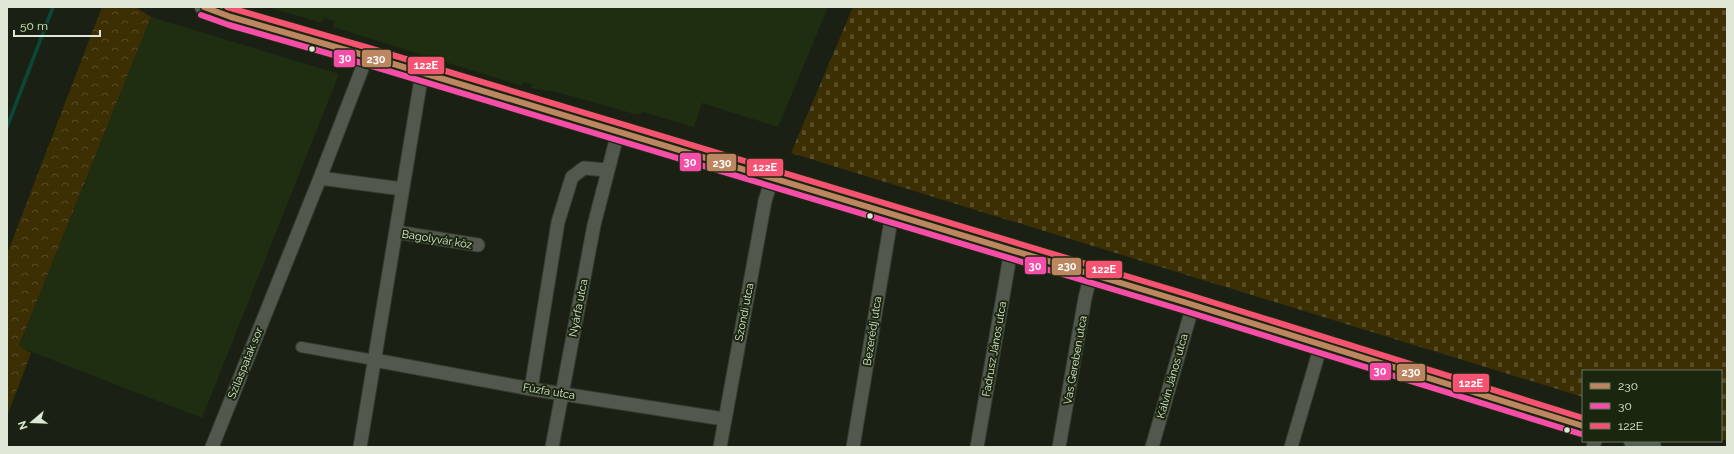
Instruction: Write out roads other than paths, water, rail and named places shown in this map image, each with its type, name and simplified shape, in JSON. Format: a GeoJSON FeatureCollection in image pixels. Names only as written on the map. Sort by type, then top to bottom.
{"type":"FeatureCollection","features":[{"type":"Feature","properties":{"kind":"main road"},"geometry":{"type":"LineString","coordinates":[[204,7],[232,12],[422,73],[1193,305],[1582,426]]}},
{"type":"Feature","properties":{"kind":"main road"},"geometry":{"type":"LineString","coordinates":[[1636,442],[1652,447]]}},
{"type":"Feature","properties":{"kind":"street","name":"Szilaspatak sor"},"geometry":{"type":"LineString","coordinates":[[212,447],[320,178],[367,56]]}},
{"type":"Feature","properties":{"kind":"street"},"geometry":{"type":"LineString","coordinates":[[360,447],[422,73]]}},
{"type":"Feature","properties":{"kind":"street","name":"Nyárfa utca"},"geometry":{"type":"LineString","coordinates":[[552,447],[594,225],[618,132]]}},
{"type":"Feature","properties":{"kind":"street"},"geometry":{"type":"LineString","coordinates":[[531,389],[558,222],[572,176],[584,168],[607,170]]}},
{"type":"Feature","properties":{"kind":"street"},"geometry":{"type":"LineString","coordinates":[[320,178],[402,189]]}},
{"type":"Feature","properties":{"kind":"street","name":"Szondi utca"},"geometry":{"type":"LineString","coordinates":[[720,447],[765,201],[772,178]]}},
{"type":"Feature","properties":{"kind":"street","name":"Bezerédj utca"},"geometry":{"type":"LineString","coordinates":[[853,447],[892,214]]}},
{"type":"Feature","properties":{"kind":"street","name":"Bagolyvár köz"},"geometry":{"type":"LineString","coordinates":[[396,232],[478,246]]}},
{"type":"Feature","properties":{"kind":"street","name":"Fadrusz János utca"},"geometry":{"type":"LineString","coordinates":[[977,447],[1011,250]]}},
{"type":"Feature","properties":{"kind":"street","name":"Vas Gereben utca"},"geometry":{"type":"LineString","coordinates":[[1060,447],[1084,303],[1091,274]]}},
{"type":"Feature","properties":{"kind":"street","name":"Kálvin János utca"},"geometry":{"type":"LineString","coordinates":[[1152,447],[1193,305]]}},
{"type":"Feature","properties":{"kind":"street"},"geometry":{"type":"LineString","coordinates":[[1291,447],[1321,345]]}},
{"type":"Feature","properties":{"kind":"street"},"geometry":{"type":"LineString","coordinates":[[301,347],[374,360]]}},
{"type":"Feature","properties":{"kind":"street","name":"Fűzfa utca"},"geometry":{"type":"LineString","coordinates":[[374,360],[531,389],[724,419]]}},
{"type":"Feature","properties":{"kind":"waterway"},"geometry":{"type":"LineString","coordinates":[[7,127],[53,7]]}}]}
